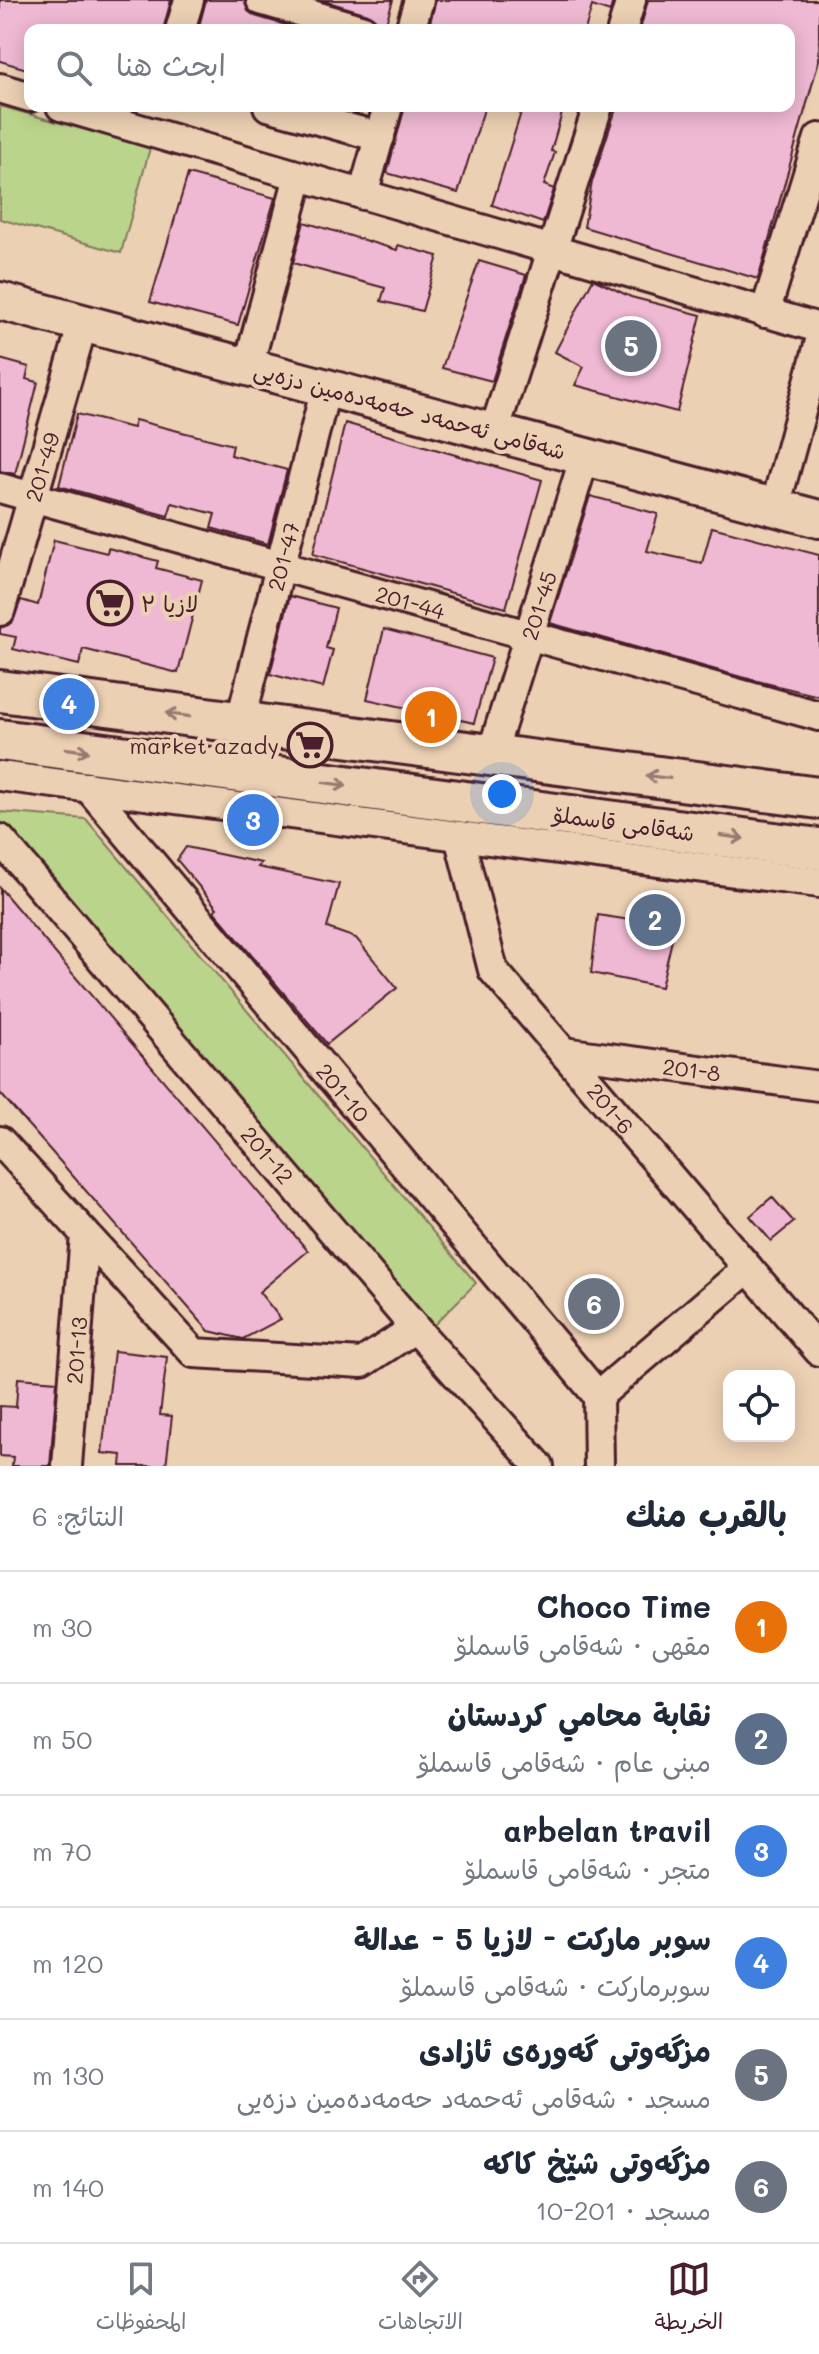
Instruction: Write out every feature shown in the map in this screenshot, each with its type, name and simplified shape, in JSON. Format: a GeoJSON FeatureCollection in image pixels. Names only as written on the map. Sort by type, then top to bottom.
{"type":"FeatureCollection","features":[{"type":"Feature","properties":{"kind":"main road"},"geometry":{"type":"LineString","coordinates":[[0,691],[806,796],[802,847]]}},
{"type":"Feature","properties":{"kind":"main road","name":"شەقامی قاسملۆ"},"geometry":{"type":"LineString","coordinates":[[0,740],[802,847]]}},
{"type":"Feature","properties":{"kind":"street"},"geometry":{"type":"LineString","coordinates":[[182,24],[189,0]]}},
{"type":"Feature","properties":{"kind":"street"},"geometry":{"type":"LineString","coordinates":[[261,0],[343,24]]}},
{"type":"Feature","properties":{"kind":"street"},"geometry":{"type":"LineString","coordinates":[[412,24],[419,0]]}},
{"type":"Feature","properties":{"kind":"street"},"geometry":{"type":"LineString","coordinates":[[624,24],[631,0]]}},
{"type":"Feature","properties":{"kind":"street"},"geometry":{"type":"LineString","coordinates":[[0,88],[24,95]]}},
{"type":"Feature","properties":{"kind":"street"},"geometry":{"type":"LineString","coordinates":[[104,112],[155,119],[299,176],[819,328]]}},
{"type":"Feature","properties":{"kind":"street"},"geometry":{"type":"LineString","coordinates":[[290,112],[380,137]]}},
{"type":"Feature","properties":{"kind":"street"},"geometry":{"type":"LineString","coordinates":[[363,195],[386,112]]}},
{"type":"Feature","properties":{"kind":"street"},"geometry":{"type":"LineString","coordinates":[[494,432],[596,112]]}},
{"type":"Feature","properties":{"kind":"street"},"geometry":{"type":"LineString","coordinates":[[765,313],[819,138]]}},
{"type":"Feature","properties":{"kind":"street"},"geometry":{"type":"LineString","coordinates":[[248,367],[299,176]]}},
{"type":"Feature","properties":{"kind":"street","name":"شەقامی ئەحمەد حەمەدەمین دزەیی"},"geometry":{"type":"LineString","coordinates":[[0,301],[819,519]]}},
{"type":"Feature","properties":{"kind":"street","name":"201-49"},"geometry":{"type":"LineString","coordinates":[[0,611],[83,323]]}},
{"type":"Feature","properties":{"kind":"street"},"geometry":{"type":"LineString","coordinates":[[775,507],[819,345]]}},
{"type":"Feature","properties":{"kind":"street","name":"201-47"},"geometry":{"type":"LineString","coordinates":[[240,723],[326,388]]}},
{"type":"Feature","properties":{"kind":"street","name":"201-45"},"geometry":{"type":"LineString","coordinates":[[491,756],[585,456]]}},
{"type":"Feature","properties":{"kind":"street","name":"201-44"},"geometry":{"type":"LineString","coordinates":[[0,488],[280,563],[528,636],[819,716]]}},
{"type":"Feature","properties":{"kind":"street"},"geometry":{"type":"LineString","coordinates":[[0,776],[819,883]]}},
{"type":"Feature","properties":{"kind":"street","name":"201-10"},"geometry":{"type":"LineString","coordinates":[[88,787],[598,1396]]}},
{"type":"Feature","properties":{"kind":"street","name":"201-6"},"geometry":{"type":"LineString","coordinates":[[459,836],[493,970],[819,1351]]}},
{"type":"Feature","properties":{"kind":"street","name":"201-12"},"geometry":{"type":"LineString","coordinates":[[0,839],[415,1328],[539,1466]]}},
{"type":"Feature","properties":{"kind":"street","name":"201-8"},"geometry":{"type":"LineString","coordinates":[[563,1052],[819,1086]]}},
{"type":"Feature","properties":{"kind":"street"},"geometry":{"type":"LineString","coordinates":[[0,1141],[194,1353],[362,1363],[415,1328]]}},
{"type":"Feature","properties":{"kind":"street","name":"201-13"},"geometry":{"type":"LineString","coordinates":[[67,1466],[85,1234]]}},
{"type":"Feature","properties":{"kind":"street"},"geometry":{"type":"LineString","coordinates":[[599,1466],[598,1396],[748,1268]]}},
{"type":"Feature","properties":{"kind":"green space"},"geometry":{"type":"Polygon","coordinates":[[[0,106],[150,148],[121,253],[0,219],[0,106]]]}},
{"type":"Feature","properties":{"kind":"green space"},"geometry":{"type":"Polygon","coordinates":[[[0,812],[86,819],[476,1283],[430,1329],[0,830],[0,812]]]}},
{"type":"Feature","properties":{"kind":"building"},"geometry":{"type":"Polygon","coordinates":[[[0,0],[171,0],[165,24],[24,24],[24,68],[0,61],[0,0]]]}},
{"type":"Feature","properties":{"kind":"building"},"geometry":{"type":"Polygon","coordinates":[[[206,0],[244,0],[248,11],[255,16],[282,24],[200,24],[206,0]]]}},
{"type":"Feature","properties":{"kind":"building"},"geometry":{"type":"Polygon","coordinates":[[[321,0],[393,0],[386,24],[378,23],[368,14],[321,0]]]}},
{"type":"Feature","properties":{"kind":"building"},"geometry":{"type":"Polygon","coordinates":[[[436,0],[613,0],[610,12],[592,6],[587,24],[430,24],[436,0]]]}},
{"type":"Feature","properties":{"kind":"building"},"geometry":{"type":"Polygon","coordinates":[[[648,0],[819,0],[819,60],[758,279],[584,227],[592,182],[615,112],[795,112],[795,24],[642,24],[648,0]]]}},
{"type":"Feature","properties":{"kind":"building"},"geometry":{"type":"Polygon","coordinates":[[[403,112],[483,112],[458,193],[387,173],[403,112]]]}},
{"type":"Feature","properties":{"kind":"building"},"geometry":{"type":"Polygon","coordinates":[[[521,112],[562,113],[551,151],[555,152],[544,185],[554,189],[543,223],[492,205],[521,112]]]}},
{"type":"Feature","properties":{"kind":"building"},"geometry":{"type":"Polygon","coordinates":[[[188,174],[275,198],[238,325],[150,302],[188,174]]]}},
{"type":"Feature","properties":{"kind":"building"},"geometry":{"type":"Polygon","coordinates":[[[304,222],[397,250],[398,245],[438,256],[422,311],[381,301],[385,288],[293,263],[304,222]]]}},
{"type":"Feature","properties":{"kind":"building"},"geometry":{"type":"Polygon","coordinates":[[[479,261],[526,275],[492,381],[442,368],[479,261]]]}},
{"type":"Feature","properties":{"kind":"building"},"geometry":{"type":"Polygon","coordinates":[[[593,279],[631,297],[701,315],[677,412],[575,385],[584,367],[555,352],[593,279]]]}},
{"type":"Feature","properties":{"kind":"building"},"geometry":{"type":"Polygon","coordinates":[[[0,359],[29,367],[26,379],[38,382],[15,474],[0,471],[0,359]]]}},
{"type":"Feature","properties":{"kind":"building"},"geometry":{"type":"Polygon","coordinates":[[[77,414],[133,428],[135,420],[233,445],[231,455],[287,470],[268,544],[211,528],[215,514],[172,503],[168,516],[59,486],[77,414]]]}},
{"type":"Feature","properties":{"kind":"building"},"geometry":{"type":"Polygon","coordinates":[[[345,423],[542,480],[506,608],[313,554],[345,423]]]}},
{"type":"Feature","properties":{"kind":"building"},"geometry":{"type":"Polygon","coordinates":[[[590,496],[658,514],[647,551],[702,563],[712,527],[819,555],[819,696],[550,623],[590,496]]]}},
{"type":"Feature","properties":{"kind":"building"},"geometry":{"type":"Polygon","coordinates":[[[54,540],[107,553],[108,548],[158,561],[156,568],[202,580],[178,673],[83,649],[79,665],[13,649],[16,637],[0,634],[0,628],[12,623],[21,600],[38,605],[54,540]]]}},
{"type":"Feature","properties":{"kind":"building"},"geometry":{"type":"Polygon","coordinates":[[[290,596],[336,608],[326,648],[333,650],[323,688],[270,674],[290,596]]]}},
{"type":"Feature","properties":{"kind":"building"},"geometry":{"type":"Polygon","coordinates":[[[384,629],[492,658],[474,723],[367,699],[384,629]]]}},
{"type":"Feature","properties":{"kind":"building"},"geometry":{"type":"Polygon","coordinates":[[[186,847],[261,863],[258,867],[339,884],[327,928],[356,938],[397,988],[327,1044],[214,911],[217,908],[177,860],[186,847]]]}},
{"type":"Feature","properties":{"kind":"building"},"geometry":{"type":"Polygon","coordinates":[[[0,888],[308,1251],[259,1292],[281,1319],[243,1339],[209,1331],[0,1093],[0,888]]]}},
{"type":"Feature","properties":{"kind":"building"},"geometry":{"type":"Polygon","coordinates":[[[598,915],[675,927],[661,987],[591,973],[598,915]]]}},
{"type":"Feature","properties":{"kind":"building"},"geometry":{"type":"Polygon","coordinates":[[[772,1197],[794,1222],[771,1241],[750,1216],[772,1197]]]}},
{"type":"Feature","properties":{"kind":"building"},"geometry":{"type":"Polygon","coordinates":[[[114,1351],[167,1357],[160,1415],[172,1416],[166,1466],[121,1466],[122,1455],[102,1453],[114,1351]]]}},
{"type":"Feature","properties":{"kind":"building"},"geometry":{"type":"Polygon","coordinates":[[[18,1378],[57,1381],[50,1466],[12,1466],[13,1457],[0,1456],[0,1406],[16,1407],[18,1378]]]}},
{"type":"Feature","properties":{"kind":"place","name":"مزگەوتی گەورەی ئازادی"},"geometry":{"type":"Point","coordinates":[631,346]}},
{"type":"Feature","properties":{"kind":"place","name":"لازیا ٣"},"geometry":{"type":"Point","coordinates":[110,603]}},
{"type":"Feature","properties":{"kind":"place","name":"سوبر ماركت - لازيا 5 - عدالة"},"geometry":{"type":"Point","coordinates":[69,704]}},
{"type":"Feature","properties":{"kind":"place","name":"Choco Time"},"geometry":{"type":"Point","coordinates":[431,717]}},
{"type":"Feature","properties":{"kind":"place","name":"market azady"},"geometry":{"type":"Point","coordinates":[310,745]}},
{"type":"Feature","properties":{"kind":"place","name":"arbelan travil"},"geometry":{"type":"Point","coordinates":[253,820]}},
{"type":"Feature","properties":{"kind":"place","name":"نقابة محامي كردستان"},"geometry":{"type":"Point","coordinates":[655,920]}},
{"type":"Feature","properties":{"kind":"place","name":"مزگه‌وتی شێخ كاكه"},"geometry":{"type":"Point","coordinates":[594,1304]}}]}
